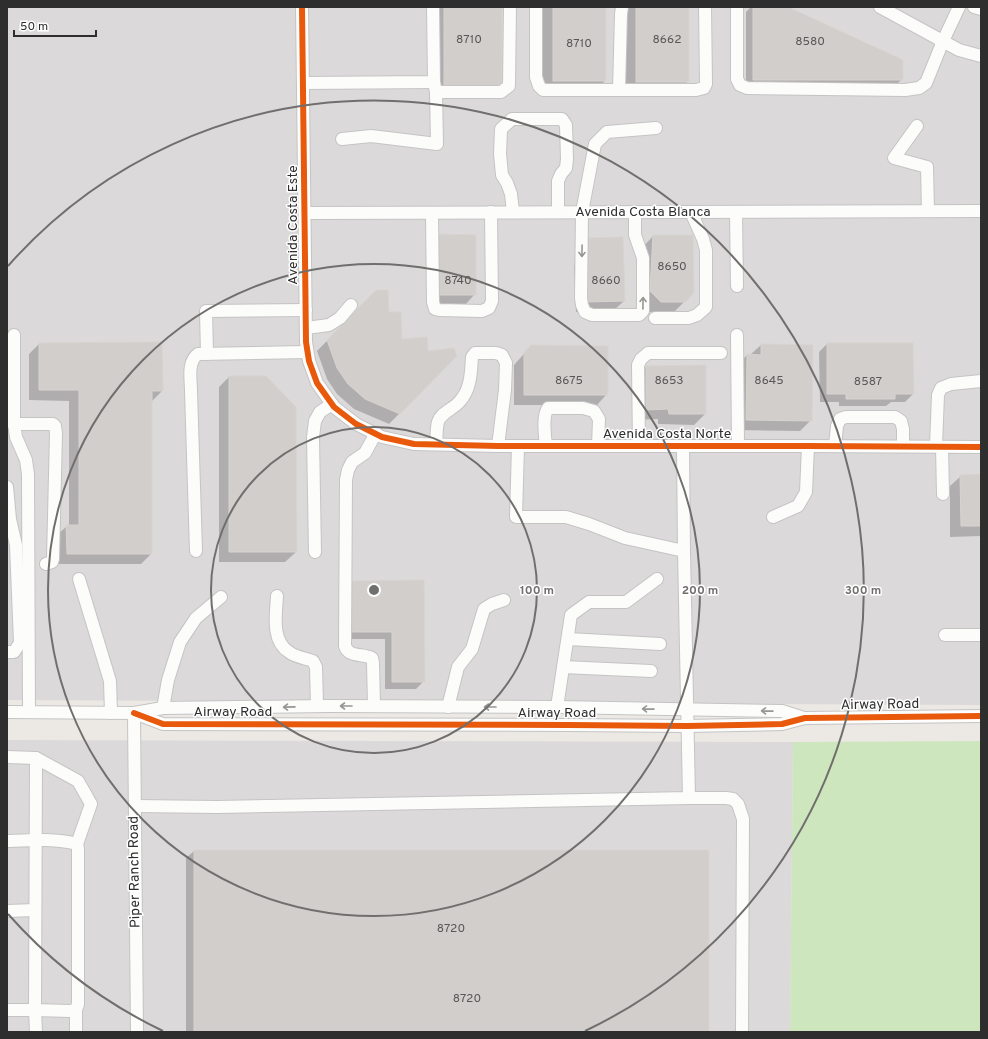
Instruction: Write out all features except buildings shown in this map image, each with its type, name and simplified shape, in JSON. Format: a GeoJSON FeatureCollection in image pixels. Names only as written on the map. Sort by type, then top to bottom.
{"type":"FeatureCollection","features":[{"type":"Feature","properties":{"kind":"street","name":"Avenida Costa Este"},"geometry":{"type":"LineString","coordinates":[[302,7],[307,352],[317,383],[334,407],[356,424]]}},
{"type":"Feature","properties":{"kind":"street"},"geometry":{"type":"LineString","coordinates":[[342,139],[371,136],[437,144],[433,7]]}},
{"type":"Feature","properties":{"kind":"street"},"geometry":{"type":"LineString","coordinates":[[303,83],[435,87],[501,92],[509,86],[510,7]]}},
{"type":"Feature","properties":{"kind":"street"},"geometry":{"type":"LineString","coordinates":[[536,7],[536,77],[539,86],[543,90],[696,90],[704,88],[706,84],[705,7]]}},
{"type":"Feature","properties":{"kind":"street"},"geometry":{"type":"LineString","coordinates":[[619,90],[622,7]]}},
{"type":"Feature","properties":{"kind":"street"},"geometry":{"type":"LineString","coordinates":[[737,7],[737,79],[740,85],[748,88],[905,90],[919,88],[926,83],[959,7]]}},
{"type":"Feature","properties":{"kind":"street"},"geometry":{"type":"LineString","coordinates":[[880,7],[959,50],[981,56]]}},
{"type":"Feature","properties":{"kind":"street"},"geometry":{"type":"LineString","coordinates":[[974,7],[981,10]]}},
{"type":"Feature","properties":{"kind":"street"},"geometry":{"type":"LineString","coordinates":[[513,212],[511,194],[502,175],[500,154],[501,129],[512,119],[562,119],[566,125],[567,159],[566,168],[558,181],[558,212]]}},
{"type":"Feature","properties":{"kind":"street"},"geometry":{"type":"LineString","coordinates":[[917,126],[894,158],[927,167],[928,211]]}},
{"type":"Feature","properties":{"kind":"street"},"geometry":{"type":"LineString","coordinates":[[636,212],[635,235],[644,258],[643,311],[639,315],[592,315],[585,312],[582,306],[581,298],[582,212],[595,144],[607,132],[656,128]]}},
{"type":"Feature","properties":{"kind":"street","name":"Avenida Costa Blanca"},"geometry":{"type":"LineString","coordinates":[[305,213],[981,211]]}},
{"type":"Feature","properties":{"kind":"street"},"geometry":{"type":"LineString","coordinates":[[432,213],[433,302],[435,309],[482,311],[489,308],[492,302],[490,212]]}},
{"type":"Feature","properties":{"kind":"street"},"geometry":{"type":"LineString","coordinates":[[655,318],[689,318],[697,315],[706,307],[706,250],[703,239],[691,212]]}},
{"type":"Feature","properties":{"kind":"street"},"geometry":{"type":"LineString","coordinates":[[736,212],[737,286]]}},
{"type":"Feature","properties":{"kind":"street"},"geometry":{"type":"LineString","coordinates":[[306,328],[330,325],[340,318],[351,305]]}},
{"type":"Feature","properties":{"kind":"street"},"geometry":{"type":"LineString","coordinates":[[207,354],[206,311],[306,310]]}},
{"type":"Feature","properties":{"kind":"street"},"geometry":{"type":"LineString","coordinates":[[14,335],[10,421],[26,460],[28,474],[29,712]]}},
{"type":"Feature","properties":{"kind":"street"},"geometry":{"type":"LineString","coordinates":[[737,335],[738,446]]}},
{"type":"Feature","properties":{"kind":"street"},"geometry":{"type":"LineString","coordinates":[[196,551],[191,365],[194,357],[198,354],[307,352]]}},
{"type":"Feature","properties":{"kind":"street"},"geometry":{"type":"LineString","coordinates":[[436,444],[438,422],[442,415],[460,401],[469,386],[472,357],[475,353],[502,355],[506,363],[505,390],[498,446]]}},
{"type":"Feature","properties":{"kind":"street"},"geometry":{"type":"LineString","coordinates":[[639,446],[638,365],[641,359],[648,353],[721,353]]}},
{"type":"Feature","properties":{"kind":"street"},"geometry":{"type":"LineString","coordinates":[[942,494],[938,395],[941,388],[951,384],[981,381]]}},
{"type":"Feature","properties":{"kind":"street"},"geometry":{"type":"LineString","coordinates":[[315,552],[313,437],[315,421],[320,412],[332,404]]}},
{"type":"Feature","properties":{"kind":"street"},"geometry":{"type":"LineString","coordinates":[[546,446],[545,419],[548,408],[583,408],[594,411],[599,419],[598,446]]}},
{"type":"Feature","properties":{"kind":"street"},"geometry":{"type":"LineString","coordinates":[[835,446],[836,426],[840,419],[846,417],[895,417],[901,421],[903,429],[903,446]]}},
{"type":"Feature","properties":{"kind":"street"},"geometry":{"type":"LineString","coordinates":[[10,421],[53,424],[55,426],[53,559],[52,562],[46,564]]}},
{"type":"Feature","properties":{"kind":"street","name":"Avenida Costa Norte"},"geometry":{"type":"LineString","coordinates":[[356,424],[382,437],[414,444],[498,446],[981,447]]}},
{"type":"Feature","properties":{"kind":"street"},"geometry":{"type":"LineString","coordinates":[[374,706],[372,658],[367,655],[350,654],[346,650],[345,646],[346,480],[348,470],[352,462],[365,453],[376,433]]}},
{"type":"Feature","properties":{"kind":"street"},"geometry":{"type":"LineString","coordinates":[[518,446],[516,516],[566,517],[625,538],[684,551]]}},
{"type":"Feature","properties":{"kind":"street"},"geometry":{"type":"LineString","coordinates":[[683,446],[689,798]]}},
{"type":"Feature","properties":{"kind":"street"},"geometry":{"type":"LineString","coordinates":[[773,517],[798,506],[806,492],[808,446]]}},
{"type":"Feature","properties":{"kind":"street"},"geometry":{"type":"LineString","coordinates":[[7,488],[10,519],[16,545],[12,594],[20,643],[14,652],[7,652]]}},
{"type":"Feature","properties":{"kind":"street"},"geometry":{"type":"LineString","coordinates":[[79,579],[110,681],[112,713]]}},
{"type":"Feature","properties":{"kind":"street"},"geometry":{"type":"LineString","coordinates":[[557,707],[571,615],[589,602],[626,602],[657,579]]}},
{"type":"Feature","properties":{"kind":"street"},"geometry":{"type":"LineString","coordinates":[[277,596],[276,629],[280,645],[289,653],[313,661],[316,667],[317,706]]}},
{"type":"Feature","properties":{"kind":"street"},"geometry":{"type":"LineString","coordinates":[[163,708],[168,680],[180,642],[196,618],[222,597]]}},
{"type":"Feature","properties":{"kind":"street"},"geometry":{"type":"LineString","coordinates":[[448,707],[458,667],[472,649],[484,609],[492,604],[504,600]]}},
{"type":"Feature","properties":{"kind":"street"},"geometry":{"type":"LineString","coordinates":[[946,636],[981,635]]}},
{"type":"Feature","properties":{"kind":"street"},"geometry":{"type":"LineString","coordinates":[[568,639],[660,644]]}},
{"type":"Feature","properties":{"kind":"street"},"geometry":{"type":"LineString","coordinates":[[562,667],[651,671]]}},
{"type":"Feature","properties":{"kind":"street","name":"Airway Road"},"geometry":{"type":"LineString","coordinates":[[7,712],[134,713],[163,708],[317,706],[557,707],[782,711],[805,718]]}},
{"type":"Feature","properties":{"kind":"street","name":"Airway Road"},"geometry":{"type":"LineString","coordinates":[[134,713],[163,724],[687,726],[782,724],[805,718],[981,716]]}},
{"type":"Feature","properties":{"kind":"street","name":"Piper Ranch Road"},"geometry":{"type":"LineString","coordinates":[[134,713],[137,1032]]}},
{"type":"Feature","properties":{"kind":"street"},"geometry":{"type":"LineString","coordinates":[[7,757],[36,758],[78,781],[91,804],[77,844],[78,1004],[76,1010],[76,1032]]}},
{"type":"Feature","properties":{"kind":"street"},"geometry":{"type":"LineString","coordinates":[[36,758],[36,1032]]}},
{"type":"Feature","properties":{"kind":"street"},"geometry":{"type":"LineString","coordinates":[[135,806],[232,806],[689,798],[734,799],[738,804],[743,819],[742,1032]]}},
{"type":"Feature","properties":{"kind":"street"},"geometry":{"type":"LineString","coordinates":[[7,841],[35,840],[77,844]]}},
{"type":"Feature","properties":{"kind":"street"},"geometry":{"type":"LineString","coordinates":[[7,910],[35,910]]}},
{"type":"Feature","properties":{"kind":"street"},"geometry":{"type":"LineString","coordinates":[[7,1010],[76,1010]]}},
{"type":"Feature","properties":{"kind":"shaded area"},"geometry":{"type":"Polygon","coordinates":[[[7,7],[981,7],[981,705],[7,700],[7,7]]]}},
{"type":"Feature","properties":{"kind":"shaded area"},"geometry":{"type":"Polygon","coordinates":[[[7,740],[793,742],[790,1032],[7,1032],[7,740]]]}},
{"type":"Feature","properties":{"kind":"green space"},"geometry":{"type":"Polygon","coordinates":[[[981,741],[981,1032],[790,1032],[793,742],[981,741]]]}},
{"type":"Feature","properties":{"kind":"cycle path"},"geometry":{"type":"LineString","coordinates":[[302,7],[306,342],[309,361],[317,383],[334,407],[356,424],[382,437],[414,444],[498,446],[981,447]]}},
{"type":"Feature","properties":{"kind":"cycle path"},"geometry":{"type":"LineString","coordinates":[[134,713],[163,724],[687,726],[782,724],[805,718],[981,716]]}}]}
